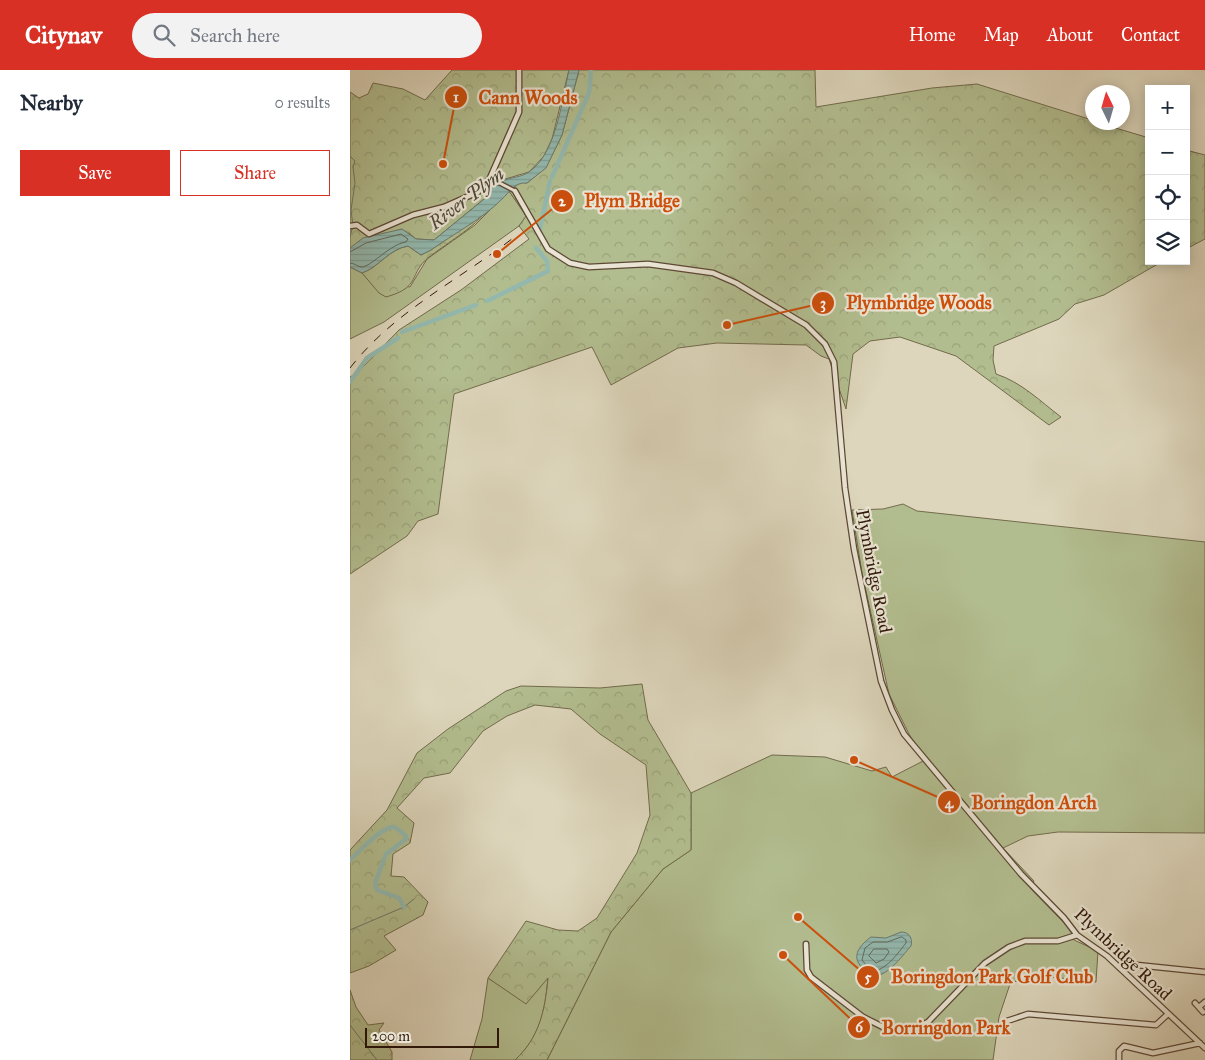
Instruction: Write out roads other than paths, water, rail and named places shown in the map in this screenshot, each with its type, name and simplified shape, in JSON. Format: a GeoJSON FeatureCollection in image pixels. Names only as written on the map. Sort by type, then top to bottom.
{"type":"FeatureCollection","features":[{"type":"Feature","properties":{"kind":"street"},"geometry":{"type":"LineString","coordinates":[[350,226],[357,225],[369,234],[413,215],[464,199],[478,192],[490,178],[519,112],[519,70]]}},
{"type":"Feature","properties":{"kind":"street"},"geometry":{"type":"LineString","coordinates":[[490,178],[515,191]]}},
{"type":"Feature","properties":{"kind":"street","name":"Plymbridge Road"},"geometry":{"type":"LineString","coordinates":[[515,191],[548,249],[570,263],[589,267],[648,264],[713,273],[736,283],[806,325],[825,344],[834,362],[845,488],[854,549],[881,681],[904,734],[950,792],[1021,874],[1064,918],[1077,935],[1108,956],[1205,1048]]}},
{"type":"Feature","properties":{"kind":"street"},"geometry":{"type":"LineString","coordinates":[[806,944],[806,970],[812,977],[863,1017],[885,1028],[898,1031],[911,1030],[924,1025],[985,963],[1009,947],[1025,941],[1058,941],[1077,935]]}},
{"type":"Feature","properties":{"kind":"street"},"geometry":{"type":"LineString","coordinates":[[1137,965],[1205,972]]}},
{"type":"Feature","properties":{"kind":"street"},"geometry":{"type":"LineString","coordinates":[[1199,1007],[1205,1002]]}},
{"type":"Feature","properties":{"kind":"street"},"geometry":{"type":"LineString","coordinates":[[1195,1003],[1203,1012]]}},
{"type":"Feature","properties":{"kind":"street"},"geometry":{"type":"LineString","coordinates":[[1004,1022],[1028,1014],[1156,1025],[1168,1014]]}},
{"type":"Feature","properties":{"kind":"street"},"geometry":{"type":"LineString","coordinates":[[1014,1018],[1016,1024]]}},
{"type":"Feature","properties":{"kind":"street"},"geometry":{"type":"LineString","coordinates":[[1119,1060],[1119,1051],[1124,1046],[1153,1053],[1200,1043]]}},
{"type":"Feature","properties":{"kind":"water","name":"River Plym"},"geometry":{"type":"Polygon","coordinates":[[[569,70],[579,70],[562,135],[546,168],[527,183],[515,186],[495,206],[431,250],[421,255],[408,246],[395,251],[374,267],[362,273],[350,267],[350,248],[363,238],[402,229],[416,239],[434,240],[489,195],[492,184],[498,185],[505,180],[521,176],[538,164],[546,153],[557,126],[569,70]]]}},
{"type":"Feature","properties":{"kind":"water"},"geometry":{"type":"Polygon","coordinates":[[[901,932],[910,936],[911,946],[886,972],[874,977],[867,976],[857,958],[860,948],[871,937],[886,938],[901,932]]]}},
{"type":"Feature","properties":{"kind":"waterway"},"geometry":{"type":"LineString","coordinates":[[552,177],[589,93],[591,70]]}},
{"type":"Feature","properties":{"kind":"waterway"},"geometry":{"type":"LineString","coordinates":[[350,156],[355,161],[353,167],[355,183],[351,210],[353,226],[350,237]]}},
{"type":"Feature","properties":{"kind":"waterway"},"geometry":{"type":"LineString","coordinates":[[540,229],[550,181]]}},
{"type":"Feature","properties":{"kind":"waterway"},"geometry":{"type":"LineString","coordinates":[[487,301],[548,271],[547,261],[536,248]]}},
{"type":"Feature","properties":{"kind":"waterway"},"geometry":{"type":"LineString","coordinates":[[402,332],[476,305]]}},
{"type":"Feature","properties":{"kind":"waterway"},"geometry":{"type":"LineString","coordinates":[[350,382],[367,358],[398,338]]}},
{"type":"Feature","properties":{"kind":"waterway"},"geometry":{"type":"LineString","coordinates":[[350,860],[382,831],[393,827],[398,829],[406,836],[406,839],[386,854],[375,883],[377,890],[399,898],[404,907]]}},
{"type":"Feature","properties":{"kind":"waterway"},"geometry":{"type":"LineString","coordinates":[[350,930],[404,907],[414,899]]}},
{"type":"Feature","properties":{"kind":"waterway"},"geometry":{"type":"LineString","coordinates":[[350,1025],[377,1060]]}},
{"type":"Feature","properties":{"kind":"railway"},"geometry":{"type":"LineString","coordinates":[[350,368],[387,329],[407,312],[517,235]]}},
{"type":"Feature","properties":{"kind":"place","name":"Cann Woods"},"geometry":{"type":"Point","coordinates":[443,164]}},
{"type":"Feature","properties":{"kind":"place","name":"Plym Bridge"},"geometry":{"type":"Point","coordinates":[497,254]}},
{"type":"Feature","properties":{"kind":"place","name":"Plymbridge Woods"},"geometry":{"type":"Point","coordinates":[727,325]}},
{"type":"Feature","properties":{"kind":"place","name":"Boringdon Arch"},"geometry":{"type":"Point","coordinates":[854,760]}},
{"type":"Feature","properties":{"kind":"place","name":"Boringdon Park Golf Club"},"geometry":{"type":"Point","coordinates":[798,917]}},
{"type":"Feature","properties":{"kind":"place","name":"Borringdon Park"},"geometry":{"type":"Point","coordinates":[783,955]}}]}
